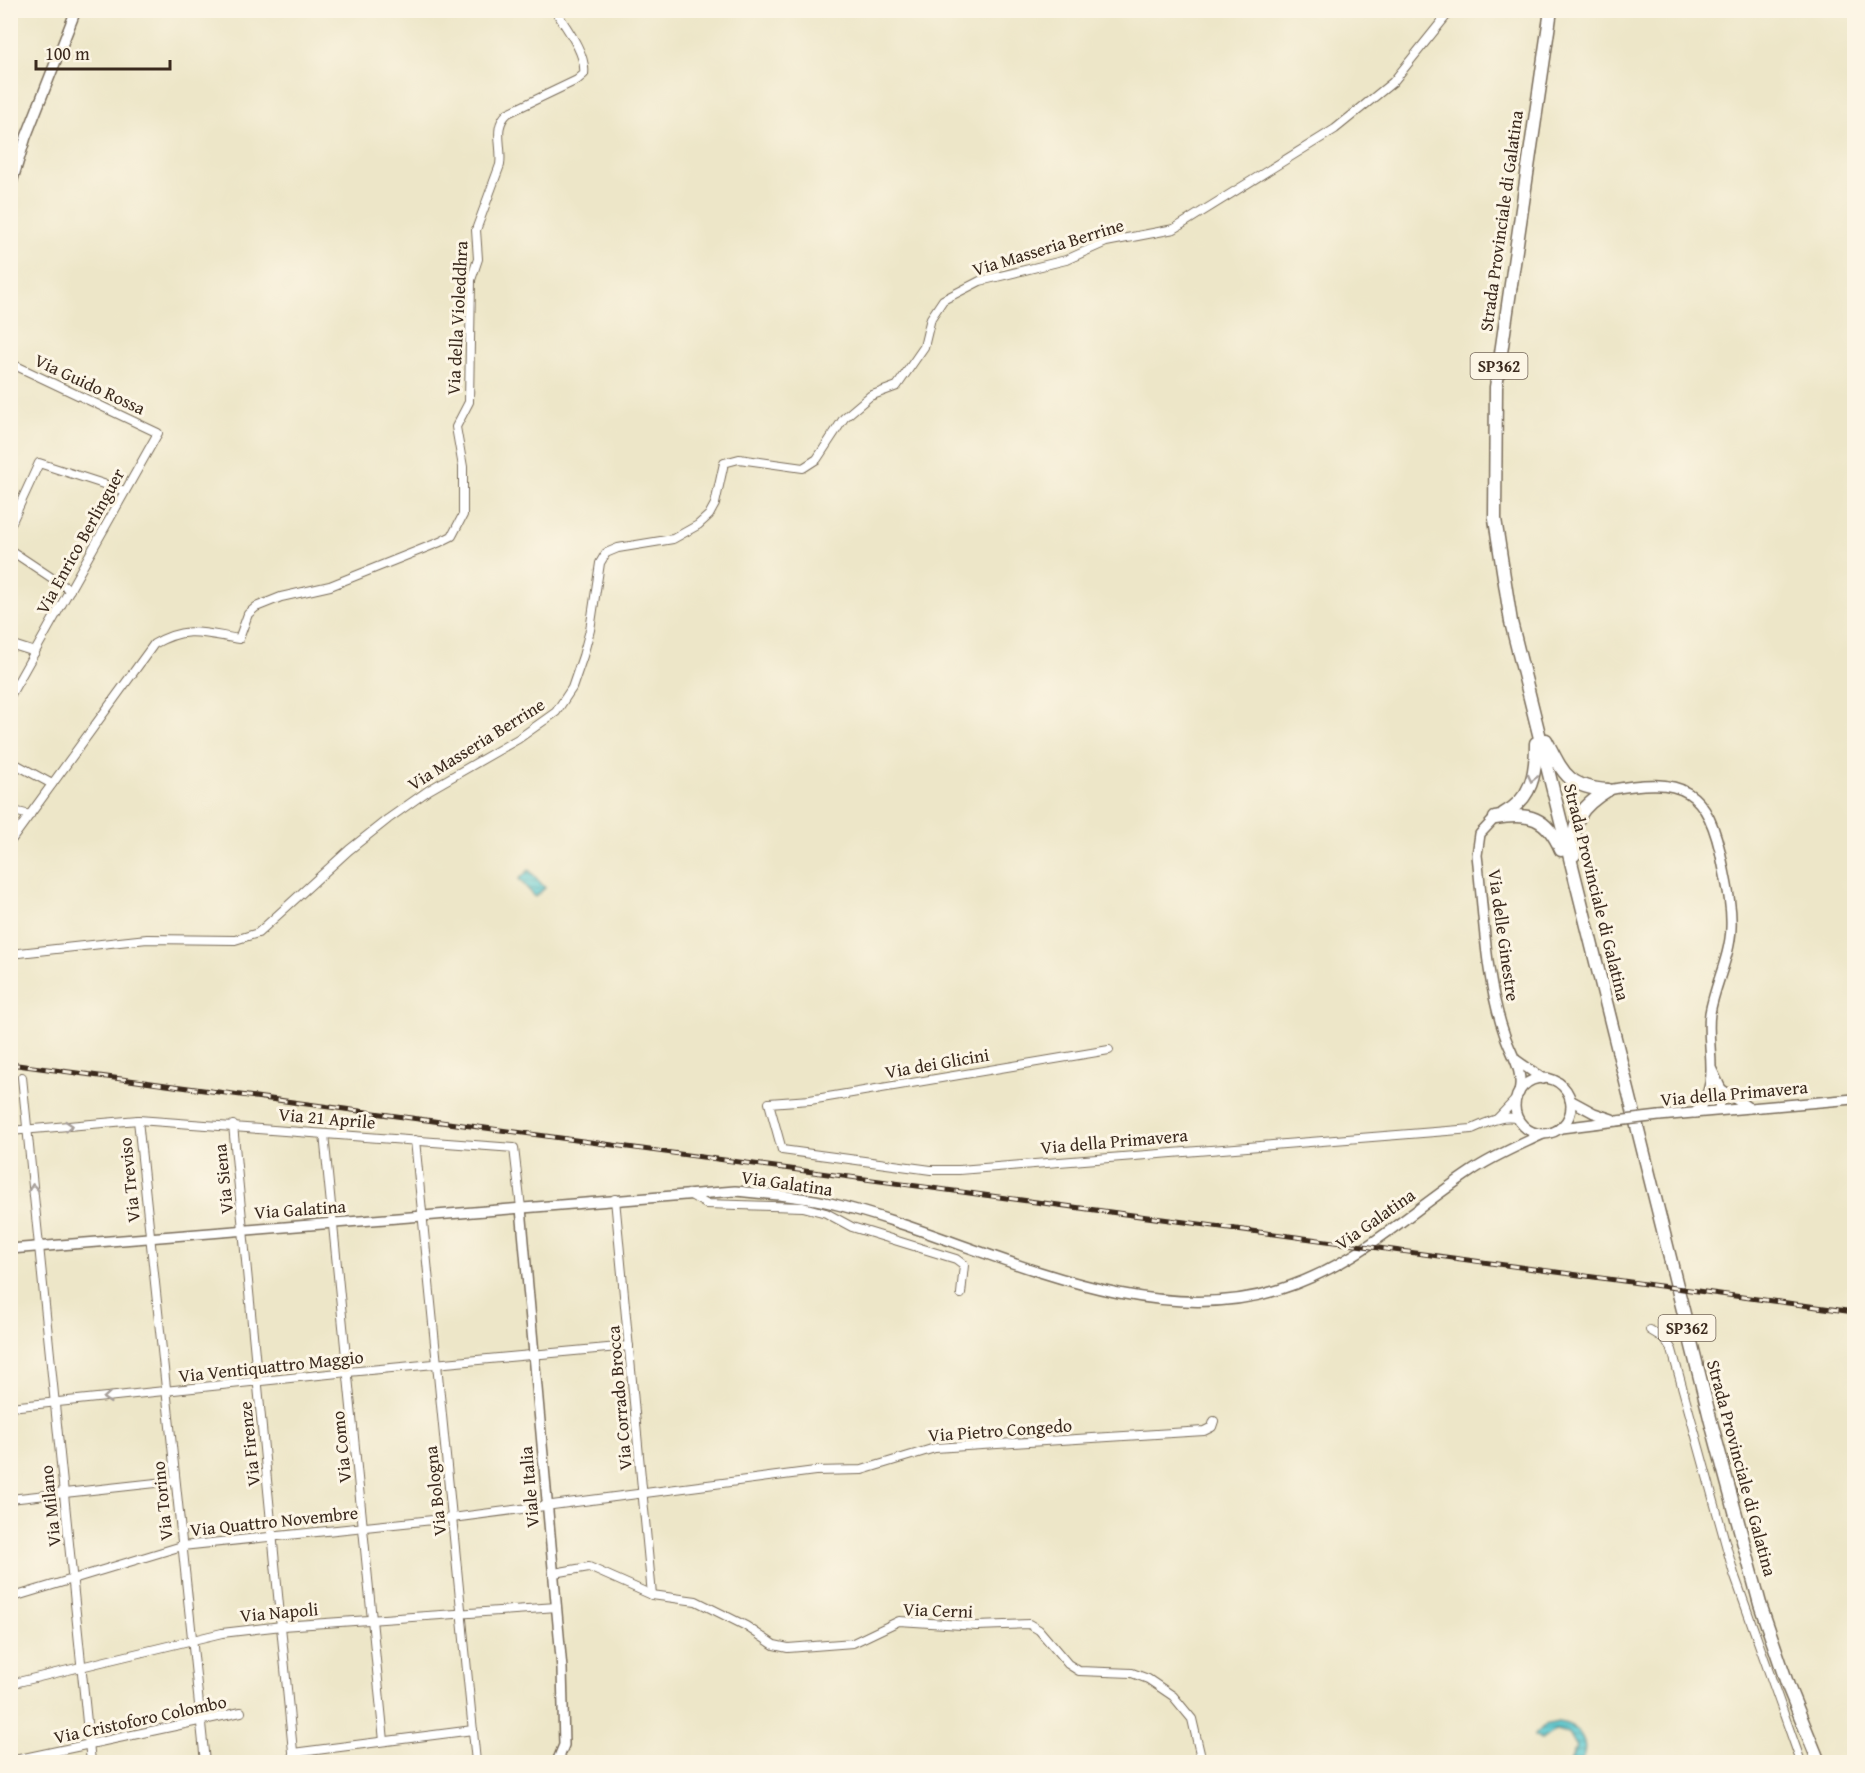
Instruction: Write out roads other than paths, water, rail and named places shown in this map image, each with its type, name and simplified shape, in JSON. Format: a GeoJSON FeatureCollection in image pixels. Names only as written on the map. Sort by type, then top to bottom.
{"type":"FeatureCollection","features":[{"type":"Feature","properties":{"kind":"main road","name":"Strada Provinciale di Galatina"},"geometry":{"type":"LineString","coordinates":[[1551,10],[1504,329],[1494,432],[1496,519],[1511,622],[1714,1434],[1760,1604],[1788,1686],[1820,1762]]}},
{"type":"Feature","properties":{"kind":"main road"},"geometry":{"type":"LineString","coordinates":[[1535,721],[1559,767],[1570,779],[1587,789],[1608,790]]}},
{"type":"Feature","properties":{"kind":"main road"},"geometry":{"type":"LineString","coordinates":[[1495,818],[1512,809],[1527,796],[1534,778],[1535,721]]}},
{"type":"Feature","properties":{"kind":"main road"},"geometry":{"type":"LineString","coordinates":[[1576,886],[1575,823],[1590,801],[1608,790]]}},
{"type":"Feature","properties":{"kind":"main road"},"geometry":{"type":"LineString","coordinates":[[1495,818],[1518,814],[1539,820],[1555,836],[1576,886]]}},
{"type":"Feature","properties":{"kind":"street"},"geometry":{"type":"LineString","coordinates":[[10,189],[26,137],[76,10]]}},
{"type":"Feature","properties":{"kind":"street","name":"Via della Violeddhra"},"geometry":{"type":"LineString","coordinates":[[52,784],[130,681],[145,653],[154,644],[168,636],[190,631],[239,639],[248,614],[256,607],[281,597],[330,586],[440,542],[452,536],[459,526],[464,502],[456,427],[469,402],[471,280],[478,259],[476,230],[500,165],[502,155],[498,129],[501,119],[508,113],[577,80],[584,74],[586,66],[555,10]]}},
{"type":"Feature","properties":{"kind":"street","name":"Via Masseria Berrine"},"geometry":{"type":"LineString","coordinates":[[10,954],[147,939],[235,940],[258,933],[349,850],[388,819],[429,790],[518,739],[556,712],[572,688],[583,656],[590,630],[596,577],[606,554],[618,548],[673,539],[698,525],[709,515],[715,504],[724,462],[739,459],[802,468],[817,459],[844,418],[870,396],[897,386],[924,347],[931,318],[943,300],[980,281],[1066,260],[1106,242],[1174,229],[1335,129],[1393,82],[1451,10]]}},
{"type":"Feature","properties":{"kind":"street","name":"Via Guido Rossa"},"geometry":{"type":"LineString","coordinates":[[10,363],[158,433]]}},
{"type":"Feature","properties":{"kind":"street","name":"Via Enrico Berlinguer"},"geometry":{"type":"LineString","coordinates":[[10,696],[158,433]]}},
{"type":"Feature","properties":{"kind":"street"},"geometry":{"type":"LineString","coordinates":[[10,526],[39,463],[125,491]]}},
{"type":"Feature","properties":{"kind":"street"},"geometry":{"type":"LineString","coordinates":[[10,550],[70,590]]}},
{"type":"Feature","properties":{"kind":"street"},"geometry":{"type":"LineString","coordinates":[[10,644],[35,652]]}},
{"type":"Feature","properties":{"kind":"street"},"geometry":{"type":"LineString","coordinates":[[10,761],[52,784],[10,842]]}},
{"type":"Feature","properties":{"kind":"street"},"geometry":{"type":"LineString","coordinates":[[1608,790],[1641,784],[1666,784],[1682,789],[1697,799],[1708,813],[1717,834],[1730,903],[1731,929],[1710,1012],[1712,1069],[1709,1092],[1705,1102],[1695,1113]]}},
{"type":"Feature","properties":{"kind":"street"},"geometry":{"type":"LineString","coordinates":[[10,810],[30,815]]}},
{"type":"Feature","properties":{"kind":"street","name":"Via delle Ginestre"},"geometry":{"type":"LineString","coordinates":[[1495,818],[1480,834],[1477,855],[1496,1006],[1522,1081],[1518,1095]]}},
{"type":"Feature","properties":{"kind":"street","name":"Via dei Glicini"},"geometry":{"type":"LineString","coordinates":[[769,1103],[810,1100],[1109,1050]]}},
{"type":"Feature","properties":{"kind":"street"},"geometry":{"type":"LineString","coordinates":[[1516,1060],[1543,1079]]}},
{"type":"Feature","properties":{"kind":"street"},"geometry":{"type":"LineString","coordinates":[[1712,1069],[1721,1089],[1719,1110]]}},
{"type":"Feature","properties":{"kind":"street","name":"Via Milano"},"geometry":{"type":"LineString","coordinates":[[22,1077],[91,1762]]}},
{"type":"Feature","properties":{"kind":"street","name":"Via della Primavera"},"geometry":{"type":"LineString","coordinates":[[1496,1120],[1527,1084],[1543,1079],[1562,1086],[1570,1100],[1594,1113],[1617,1120]]}},
{"type":"Feature","properties":{"kind":"street"},"geometry":{"type":"LineString","coordinates":[[1721,1089],[1749,1108]]}},
{"type":"Feature","properties":{"kind":"street"},"geometry":{"type":"LineString","coordinates":[[1709,1092],[1719,1110]]}},
{"type":"Feature","properties":{"kind":"street"},"geometry":{"type":"LineString","coordinates":[[1518,1095],[1515,1108],[1521,1123]]}},
{"type":"Feature","properties":{"kind":"street","name":"Via della Primavera"},"geometry":{"type":"LineString","coordinates":[[769,1103],[782,1150],[931,1170],[1472,1129],[1511,1116],[1542,1134],[1561,1128],[1617,1120],[1854,1099]]}},
{"type":"Feature","properties":{"kind":"street"},"geometry":{"type":"LineString","coordinates":[[1561,1128],[1569,1115],[1570,1100]]}},
{"type":"Feature","properties":{"kind":"street","name":"Via 21 Aprile"},"geometry":{"type":"LineString","coordinates":[[10,1131],[138,1120],[233,1125],[514,1148],[521,1208]]}},
{"type":"Feature","properties":{"kind":"street","name":"Via Treviso"},"geometry":{"type":"LineString","coordinates":[[138,1120],[150,1237]]}},
{"type":"Feature","properties":{"kind":"street","name":"Via Galatina"},"geometry":{"type":"LineString","coordinates":[[1506,1151],[1521,1123]]}},
{"type":"Feature","properties":{"kind":"street","name":"Via Siena"},"geometry":{"type":"LineString","coordinates":[[233,1125],[243,1230]]}},
{"type":"Feature","properties":{"kind":"street","name":"Via Como"},"geometry":{"type":"LineString","coordinates":[[324,1134],[374,1620],[384,1741]]}},
{"type":"Feature","properties":{"kind":"street","name":"Via Galatina"},"geometry":{"type":"LineString","coordinates":[[10,1249],[735,1191],[781,1194],[831,1203],[1114,1293],[1191,1302],[1231,1299],[1277,1290],[1353,1257],[1471,1171],[1542,1134]]}},
{"type":"Feature","properties":{"kind":"street","name":"Via Bologna"},"geometry":{"type":"LineString","coordinates":[[416,1140],[476,1762]]}},
{"type":"Feature","properties":{"kind":"street"},"geometry":{"type":"LineString","coordinates":[[689,1194],[706,1204],[803,1207],[826,1213],[852,1227],[956,1259],[964,1265],[961,1294]]}},
{"type":"Feature","properties":{"kind":"street","name":"Via Corrado Brocca"},"geometry":{"type":"LineString","coordinates":[[615,1199],[652,1595]]}},
{"type":"Feature","properties":{"kind":"street","name":"Viale Italia"},"geometry":{"type":"LineString","coordinates":[[521,1208],[565,1715],[564,1745],[557,1762]]}},
{"type":"Feature","properties":{"kind":"street","name":"Via Firenze"},"geometry":{"type":"LineString","coordinates":[[243,1230],[294,1762]]}},
{"type":"Feature","properties":{"kind":"street","name":"Via Torino"},"geometry":{"type":"LineString","coordinates":[[150,1237],[205,1762]]}},
{"type":"Feature","properties":{"kind":"street"},"geometry":{"type":"LineString","coordinates":[[1650,1330],[1665,1339],[1672,1350],[1734,1574],[1801,1762]]}},
{"type":"Feature","properties":{"kind":"street","name":"Via Ventiquattro Maggio"},"geometry":{"type":"LineString","coordinates":[[10,1407],[348,1372],[629,1347]]}},
{"type":"Feature","properties":{"kind":"street","name":"Via Pietro Congedo"},"geometry":{"type":"LineString","coordinates":[[548,1506],[816,1471],[862,1470],[935,1448],[1204,1431],[1212,1427],[1214,1421]]}},
{"type":"Feature","properties":{"kind":"street"},"geometry":{"type":"LineString","coordinates":[[10,1499],[174,1481]]}},
{"type":"Feature","properties":{"kind":"street","name":"Via Quattro Novembre"},"geometry":{"type":"LineString","coordinates":[[10,1598],[182,1546],[548,1506]]}},
{"type":"Feature","properties":{"kind":"street","name":"Via Cerni"},"geometry":{"type":"LineString","coordinates":[[554,1573],[589,1567],[652,1595],[696,1601],[746,1626],[774,1645],[788,1648],[853,1643],[899,1621],[977,1626],[1029,1624],[1039,1630],[1068,1664],[1079,1671],[1132,1673],[1148,1679],[1173,1696],[1192,1719],[1203,1762]]}},
{"type":"Feature","properties":{"kind":"street","name":"Via Napoli"},"geometry":{"type":"LineString","coordinates":[[10,1684],[222,1633],[282,1626],[557,1607]]}},
{"type":"Feature","properties":{"kind":"street"},"geometry":{"type":"LineString","coordinates":[[1774,1689],[1788,1686]]}},
{"type":"Feature","properties":{"kind":"street","name":"Via Cristoforo Colombo"},"geometry":{"type":"LineString","coordinates":[[10,1761],[241,1712]]}},
{"type":"Feature","properties":{"kind":"street"},"geometry":{"type":"LineString","coordinates":[[293,1753],[473,1730]]}},
{"type":"Feature","properties":{"kind":"water"},"geometry":{"type":"Polygon","coordinates":[[[529,870],[545,888],[535,897],[519,879],[529,870]]]}},
{"type":"Feature","properties":{"kind":"water"},"geometry":{"type":"Polygon","coordinates":[[[1558,1722],[1572,1726],[1581,1736],[1585,1748],[1581,1762],[1570,1762],[1576,1747],[1568,1733],[1555,1730],[1541,1740],[1534,1736],[1545,1725],[1558,1722]]]}},
{"type":"Feature","properties":{"kind":"railway"},"geometry":{"type":"LineString","coordinates":[[10,1064],[1854,1312]]}}]}
